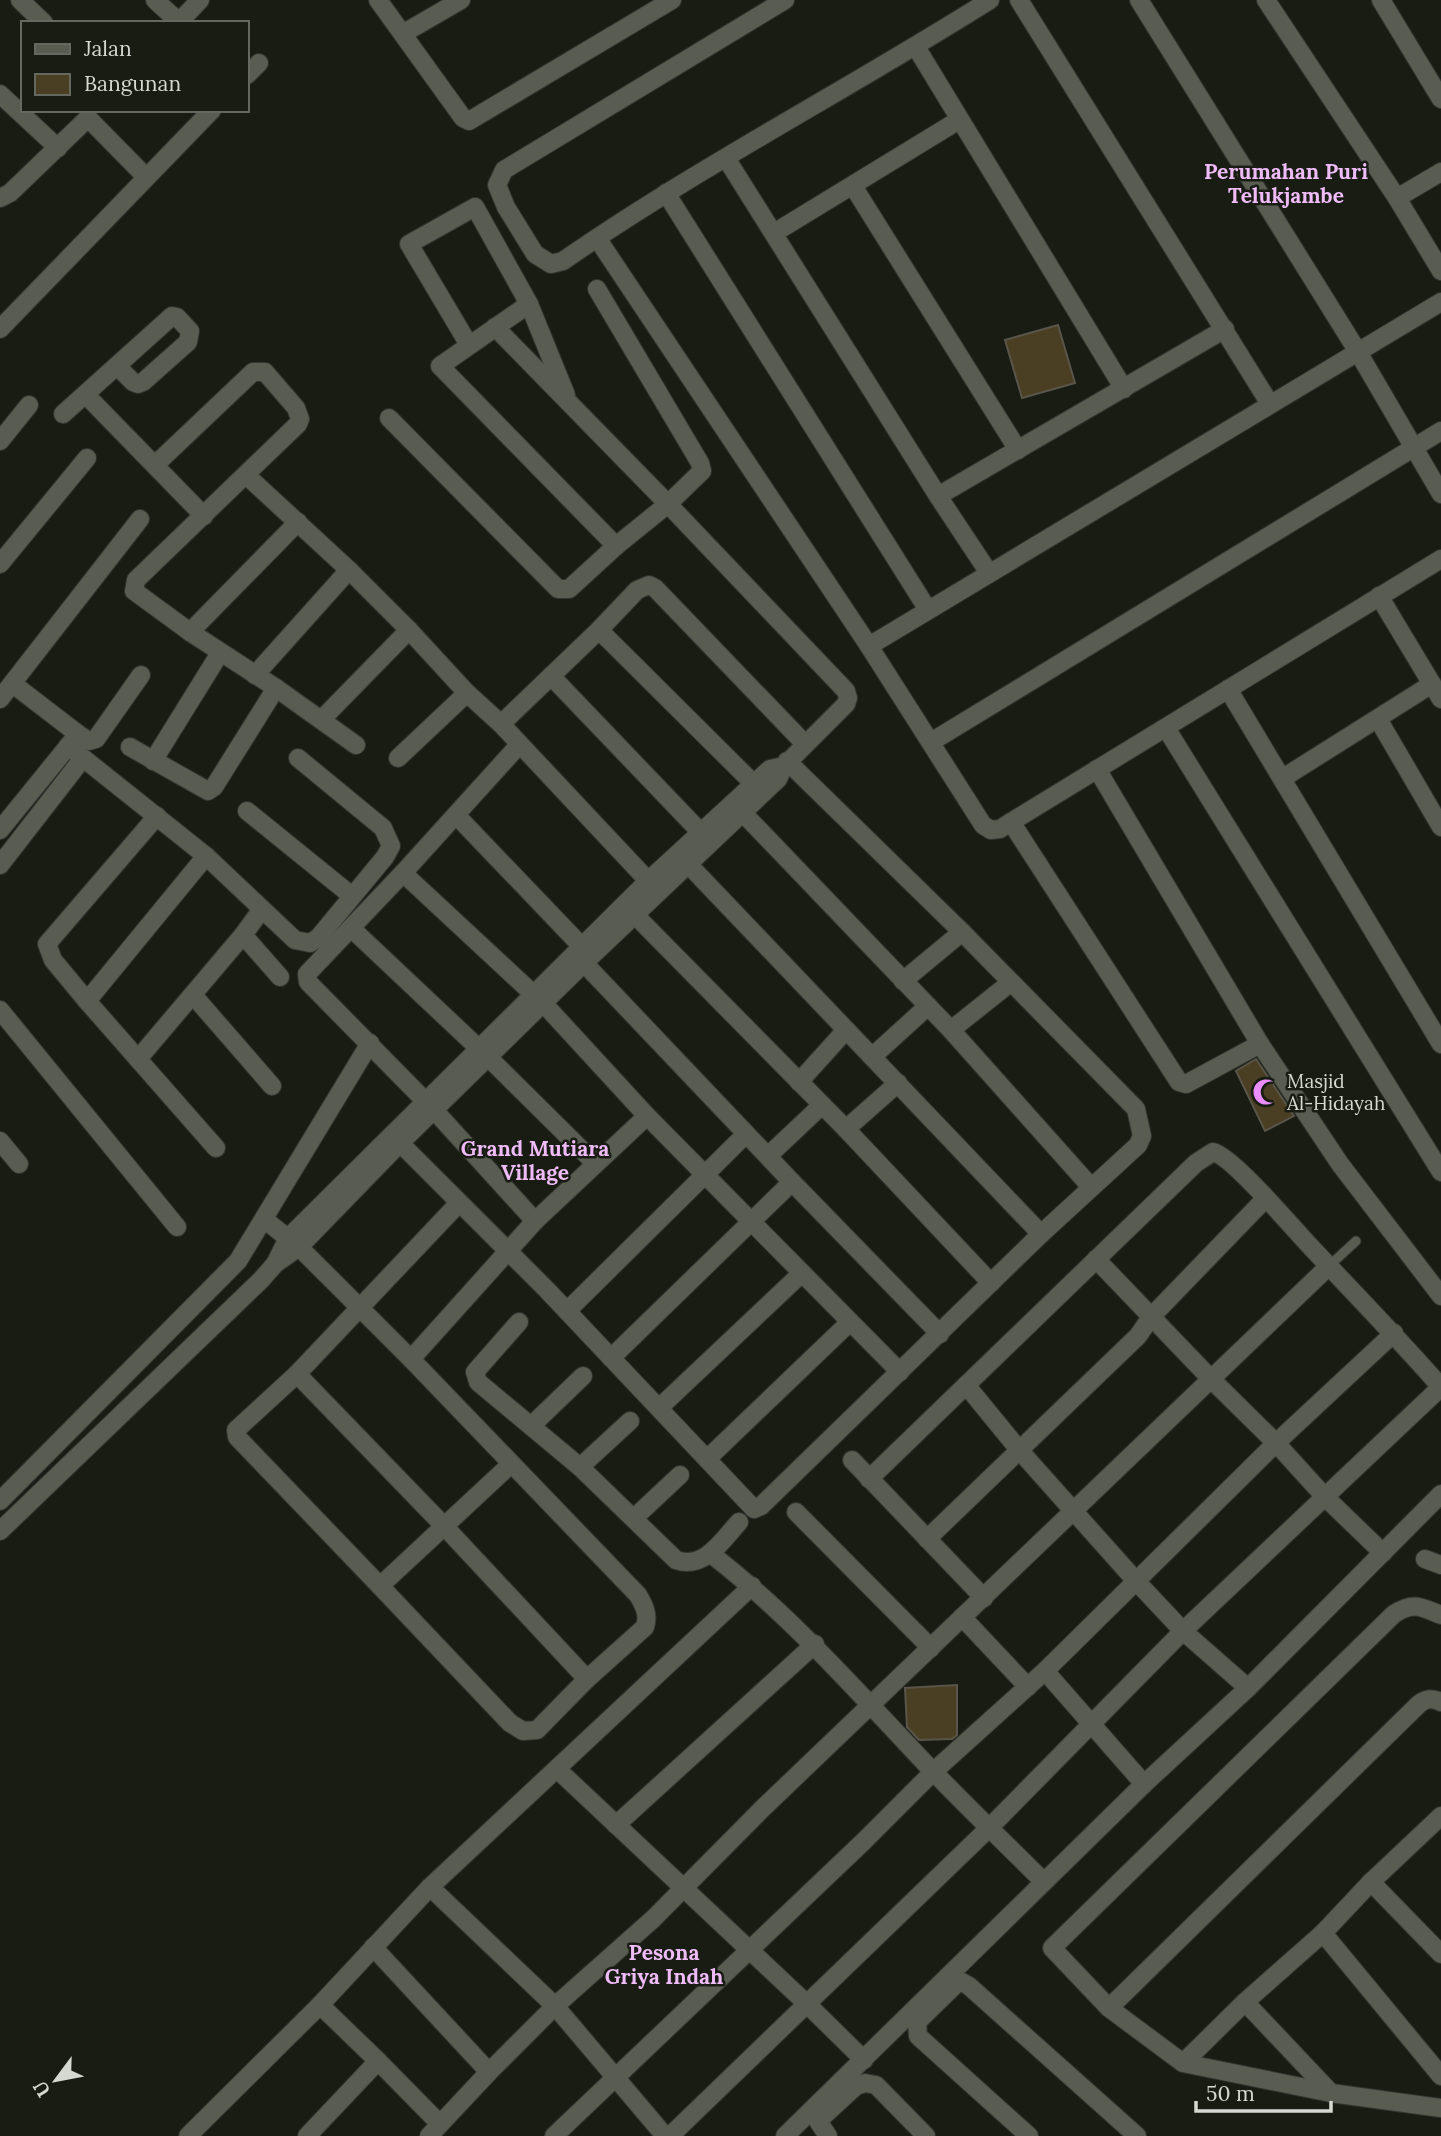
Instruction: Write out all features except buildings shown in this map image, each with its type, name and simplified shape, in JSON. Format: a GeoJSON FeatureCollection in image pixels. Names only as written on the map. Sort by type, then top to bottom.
{"type":"FeatureCollection","features":[{"type":"Feature","properties":{"kind":"street"},"geometry":{"type":"LineString","coordinates":[[20,0],[42,21]]}},
{"type":"Feature","properties":{"kind":"street"},"geometry":{"type":"LineString","coordinates":[[155,0],[178,21]]}},
{"type":"Feature","properties":{"kind":"street"},"geometry":{"type":"LineString","coordinates":[[180,21],[200,0]]}},
{"type":"Feature","properties":{"kind":"street"},"geometry":{"type":"LineString","coordinates":[[378,0],[464,118],[469,121],[673,0]]}},
{"type":"Feature","properties":{"kind":"street"},"geometry":{"type":"LineString","coordinates":[[404,33],[461,0]]}},
{"type":"Feature","properties":{"kind":"street"},"geometry":{"type":"LineString","coordinates":[[785,0],[504,170],[497,185],[506,206],[535,254],[551,264],[563,261],[666,193],[916,47],[990,0]]}},
{"type":"Feature","properties":{"kind":"street"},"geometry":{"type":"LineString","coordinates":[[1020,0],[1270,404]]}},
{"type":"Feature","properties":{"kind":"street"},"geometry":{"type":"LineString","coordinates":[[1139,0],[1358,352],[1441,494]]}},
{"type":"Feature","properties":{"kind":"street"},"geometry":{"type":"LineString","coordinates":[[1266,0],[1397,198],[1441,271]]}},
{"type":"Feature","properties":{"kind":"street"},"geometry":{"type":"LineString","coordinates":[[1381,0],[1441,99]]}},
{"type":"Feature","properties":{"kind":"street"},"geometry":{"type":"LineString","coordinates":[[916,47],[1124,389]]}},
{"type":"Feature","properties":{"kind":"street"},"geometry":{"type":"LineString","coordinates":[[0,94],[58,148]]}},
{"type":"Feature","properties":{"kind":"street"},"geometry":{"type":"LineString","coordinates":[[0,329],[210,112]]}},
{"type":"Feature","properties":{"kind":"street"},"geometry":{"type":"LineString","coordinates":[[0,198],[10,193],[91,114],[146,177]]}},
{"type":"Feature","properties":{"kind":"street"},"geometry":{"type":"LineString","coordinates":[[774,233],[959,120]]}},
{"type":"Feature","properties":{"kind":"street"},"geometry":{"type":"LineString","coordinates":[[726,158],[989,573]]}},
{"type":"Feature","properties":{"kind":"street"},"geometry":{"type":"LineString","coordinates":[[1397,198],[1441,172]]}},
{"type":"Feature","properties":{"kind":"street"},"geometry":{"type":"LineString","coordinates":[[853,186],[1018,450]]}},
{"type":"Feature","properties":{"kind":"street"},"geometry":{"type":"LineString","coordinates":[[666,193],[928,610]]}},
{"type":"Feature","properties":{"kind":"street"},"geometry":{"type":"LineString","coordinates":[[469,345],[409,244],[475,207],[529,304],[570,405]]}},
{"type":"Feature","properties":{"kind":"street"},"geometry":{"type":"LineString","coordinates":[[597,238],[869,646],[983,825],[991,830],[1011,822],[1441,559]]}},
{"type":"Feature","properties":{"kind":"street"},"geometry":{"type":"LineString","coordinates":[[389,418],[558,589],[569,589],[668,504],[702,471],[700,463],[597,289]]}},
{"type":"Feature","properties":{"kind":"street"},"geometry":{"type":"LineString","coordinates":[[869,646],[1441,302]]}},
{"type":"Feature","properties":{"kind":"street"},"geometry":{"type":"LineString","coordinates":[[529,304],[440,366],[616,546]]}},
{"type":"Feature","properties":{"kind":"street"},"geometry":{"type":"LineString","coordinates":[[495,327],[846,691],[848,698],[846,704],[786,763],[778,779],[759,789],[705,837],[586,955]]}},
{"type":"Feature","properties":{"kind":"street"},"geometry":{"type":"LineString","coordinates":[[938,496],[1225,329]]}},
{"type":"Feature","properties":{"kind":"street"},"geometry":{"type":"LineString","coordinates":[[63,414],[117,366]]}},
{"type":"Feature","properties":{"kind":"street"},"geometry":{"type":"LineString","coordinates":[[156,464],[253,372],[265,373],[296,408],[299,424],[135,580],[134,591],[220,653],[323,719],[356,745]]}},
{"type":"Feature","properties":{"kind":"street"},"geometry":{"type":"LineString","coordinates":[[86,395],[204,516]]}},
{"type":"Feature","properties":{"kind":"street"},"geometry":{"type":"LineString","coordinates":[[0,441],[29,405]]}},
{"type":"Feature","properties":{"kind":"street"},"geometry":{"type":"LineString","coordinates":[[931,742],[1441,431]]}},
{"type":"Feature","properties":{"kind":"street"},"geometry":{"type":"LineString","coordinates":[[0,564],[87,458]]}},
{"type":"Feature","properties":{"kind":"street"},"geometry":{"type":"LineString","coordinates":[[246,475],[349,570],[409,630],[653,886]]}},
{"type":"Feature","properties":{"kind":"street"},"geometry":{"type":"LineString","coordinates":[[140,519],[4,693],[73,740],[83,758],[206,856],[295,940],[310,943],[318,938],[385,857],[391,846],[383,828],[298,758]]}},
{"type":"Feature","properties":{"kind":"street"},"geometry":{"type":"LineString","coordinates":[[190,632],[298,522]]}},
{"type":"Feature","properties":{"kind":"street"},"geometry":{"type":"LineString","coordinates":[[255,675],[349,570]]}},
{"type":"Feature","properties":{"kind":"street"},"geometry":{"type":"LineString","coordinates":[[501,724],[637,590],[649,585],[655,588],[805,744]]}},
{"type":"Feature","properties":{"kind":"street"},"geometry":{"type":"LineString","coordinates":[[1283,778],[1378,719],[1436,692],[1380,596]]}},
{"type":"Feature","properties":{"kind":"street"},"geometry":{"type":"LineString","coordinates":[[600,629],[759,789]]}},
{"type":"Feature","properties":{"kind":"street"},"geometry":{"type":"LineString","coordinates":[[323,719],[409,630]]}},
{"type":"Feature","properties":{"kind":"street"},"geometry":{"type":"LineString","coordinates":[[153,761],[220,653]]}},
{"type":"Feature","properties":{"kind":"street"},"geometry":{"type":"LineString","coordinates":[[73,740],[96,739],[141,675]]}},
{"type":"Feature","properties":{"kind":"street"},"geometry":{"type":"LineString","coordinates":[[551,676],[705,837]]}},
{"type":"Feature","properties":{"kind":"street"},"geometry":{"type":"LineString","coordinates":[[130,747],[205,790],[212,790],[276,688]]}},
{"type":"Feature","properties":{"kind":"street"},"geometry":{"type":"LineString","coordinates":[[1228,689],[1441,1044]]}},
{"type":"Feature","properties":{"kind":"street"},"geometry":{"type":"LineString","coordinates":[[398,758],[467,693]]}},
{"type":"Feature","properties":{"kind":"street"},"geometry":{"type":"LineString","coordinates":[[1378,719],[1441,827]]}},
{"type":"Feature","properties":{"kind":"street"},"geometry":{"type":"LineString","coordinates":[[1166,728],[1441,1172]]}},
{"type":"Feature","properties":{"kind":"street"},"geometry":{"type":"LineString","coordinates":[[0,830],[73,740]]}},
{"type":"Feature","properties":{"kind":"street"},"geometry":{"type":"LineString","coordinates":[[519,745],[403,873],[308,969],[307,978],[535,1221]]}},
{"type":"Feature","properties":{"kind":"street"},"geometry":{"type":"LineString","coordinates":[[0,865],[83,758]]}},
{"type":"Feature","properties":{"kind":"street"},"geometry":{"type":"LineString","coordinates":[[400,1143],[660,1407],[751,1508],[758,1508],[1041,1234],[1138,1145],[1142,1136],[1136,1109],[962,932],[786,763]]}},
{"type":"Feature","properties":{"kind":"street"},"geometry":{"type":"LineString","coordinates":[[1097,769],[1260,1044],[1340,1164],[1441,1296]]}},
{"type":"Feature","properties":{"kind":"street"},"geometry":{"type":"LineString","coordinates":[[0,1531],[261,1280],[293,1242],[429,1105],[586,955],[634,914],[653,886],[688,864],[705,837],[743,813],[759,789]]}},
{"type":"Feature","properties":{"kind":"street"},"geometry":{"type":"LineString","coordinates":[[247,811],[352,896]]}},
{"type":"Feature","properties":{"kind":"street"},"geometry":{"type":"LineString","coordinates":[[743,813],[951,1030],[1091,1187]]}},
{"type":"Feature","properties":{"kind":"street"},"geometry":{"type":"LineString","coordinates":[[456,815],[746,1134],[940,1334]]}},
{"type":"Feature","properties":{"kind":"street"},"geometry":{"type":"LineString","coordinates":[[157,816],[47,944],[53,960],[87,1001],[216,1147]]}},
{"type":"Feature","properties":{"kind":"street"},"geometry":{"type":"LineString","coordinates":[[1011,822],[1179,1082],[1186,1084],[1260,1044]]}},
{"type":"Feature","properties":{"kind":"street"},"geometry":{"type":"LineString","coordinates":[[87,1001],[206,856]]}},
{"type":"Feature","properties":{"kind":"street"},"geometry":{"type":"LineString","coordinates":[[688,864],[1041,1234]]}},
{"type":"Feature","properties":{"kind":"street"},"geometry":{"type":"LineString","coordinates":[[403,873],[538,1000],[900,1372]]}},
{"type":"Feature","properties":{"kind":"street"},"geometry":{"type":"LineString","coordinates":[[138,1059],[262,909]]}},
{"type":"Feature","properties":{"kind":"street"},"geometry":{"type":"LineString","coordinates":[[634,914],[846,1129],[990,1283]]}},
{"type":"Feature","properties":{"kind":"street"},"geometry":{"type":"LineString","coordinates":[[351,928],[484,1053],[595,1163]]}},
{"type":"Feature","properties":{"kind":"street"},"geometry":{"type":"LineString","coordinates":[[903,981],[962,932]]}},
{"type":"Feature","properties":{"kind":"street"},"geometry":{"type":"LineString","coordinates":[[243,935],[280,977]]}},
{"type":"Feature","properties":{"kind":"street"},"geometry":{"type":"LineString","coordinates":[[951,1030],[1010,983]]}},
{"type":"Feature","properties":{"kind":"street"},"geometry":{"type":"LineString","coordinates":[[193,995],[272,1086]]}},
{"type":"Feature","properties":{"kind":"street"},"geometry":{"type":"LineString","coordinates":[[873,1056],[928,1006]]}},
{"type":"Feature","properties":{"kind":"street"},"geometry":{"type":"LineString","coordinates":[[0,1010],[177,1227]]}},
{"type":"Feature","properties":{"kind":"street"},"geometry":{"type":"LineString","coordinates":[[799,1082],[846,1030]]}},
{"type":"Feature","properties":{"kind":"street"},"geometry":{"type":"LineString","coordinates":[[0,1501],[238,1261],[370,1043]]}},
{"type":"Feature","properties":{"kind":"street"},"geometry":{"type":"LineString","coordinates":[[846,1129],[898,1083]]}},
{"type":"Feature","properties":{"kind":"street"},"geometry":{"type":"LineString","coordinates":[[293,1242],[400,1143],[429,1105]]}},
{"type":"Feature","properties":{"kind":"street"},"geometry":{"type":"LineString","coordinates":[[768,1156],[822,1105]]}},
{"type":"Feature","properties":{"kind":"street"},"geometry":{"type":"LineString","coordinates":[[411,1359],[535,1221],[648,1115]]}},
{"type":"Feature","properties":{"kind":"street"},"geometry":{"type":"LineString","coordinates":[[567,1311],[704,1172],[746,1134]]}},
{"type":"Feature","properties":{"kind":"street"},"geometry":{"type":"LineString","coordinates":[[0,1141],[19,1164]]}},
{"type":"Feature","properties":{"kind":"street"},"geometry":{"type":"LineString","coordinates":[[430,1887],[555,2006],[667,2136],[989,1828],[1183,1631],[1441,1387],[1394,1333],[1265,1199],[1224,1157],[1213,1152],[1196,1163],[869,1479]]}},
{"type":"Feature","properties":{"kind":"street"},"geometry":{"type":"LineString","coordinates":[[611,1358],[792,1182]]}},
{"type":"Feature","properties":{"kind":"street"},"geometry":{"type":"LineString","coordinates":[[927,1539],[1138,1336],[1151,1317],[1265,1199]]}},
{"type":"Feature","properties":{"kind":"street"},"geometry":{"type":"LineString","coordinates":[[265,1220],[293,1242],[360,1308],[411,1359],[642,1602],[647,1619],[645,1627],[587,1679],[537,1730],[523,1731],[510,1723],[237,1437],[236,1430],[297,1374],[360,1308],[459,1203]]}},
{"type":"Feature","properties":{"kind":"street"},"geometry":{"type":"LineString","coordinates":[[1096,1259],[1210,1379],[1276,1443],[1325,1497],[1384,1553]]}},
{"type":"Feature","properties":{"kind":"street"},"geometry":{"type":"LineString","coordinates":[[238,1261],[261,1280]]}},
{"type":"Feature","properties":{"kind":"street"},"geometry":{"type":"LineString","coordinates":[[320,2005],[378,2061],[435,2130],[489,2071],[555,2006],[653,1919],[962,1617],[1329,1266]]}},
{"type":"Feature","properties":{"kind":"street"},"geometry":{"type":"LineString","coordinates":[[660,1407],[802,1273]]}},
{"type":"Feature","properties":{"kind":"street"},"geometry":{"type":"LineString","coordinates":[[519,1322],[475,1372],[475,1377],[580,1467],[676,1560],[685,1563],[697,1562],[710,1554],[738,1522]]}},
{"type":"Feature","properties":{"kind":"street"},"geometry":{"type":"LineString","coordinates":[[707,1459],[850,1322]]}},
{"type":"Feature","properties":{"kind":"street"},"geometry":{"type":"LineString","coordinates":[[554,2136],[933,1772],[1045,1671],[1276,1443],[1394,1333]]}},
{"type":"Feature","properties":{"kind":"street"},"geometry":{"type":"LineString","coordinates":[[297,1374],[587,1679]]}},
{"type":"Feature","properties":{"kind":"street"},"geometry":{"type":"LineString","coordinates":[[531,1426],[583,1376]]}},
{"type":"Feature","properties":{"kind":"street"},"geometry":{"type":"LineString","coordinates":[[966,1385],[1020,1451],[1136,1581],[1183,1631],[1248,1688]]}},
{"type":"Feature","properties":{"kind":"street"},"geometry":{"type":"LineString","coordinates":[[580,1467],[630,1422]]}},
{"type":"Feature","properties":{"kind":"street"},"geometry":{"type":"LineString","coordinates":[[852,1460],[984,1598]]}},
{"type":"Feature","properties":{"kind":"street"},"geometry":{"type":"LineString","coordinates":[[380,1586],[511,1464]]}},
{"type":"Feature","properties":{"kind":"street"},"geometry":{"type":"LineString","coordinates":[[634,1518],[680,1475]]}},
{"type":"Feature","properties":{"kind":"street"},"geometry":{"type":"LineString","coordinates":[[785,2136],[1144,1784],[1248,1688],[1441,1494]]}},
{"type":"Feature","properties":{"kind":"street"},"geometry":{"type":"LineString","coordinates":[[796,1512],[931,1648]]}},
{"type":"Feature","properties":{"kind":"street"},"geometry":{"type":"LineString","coordinates":[[710,1554],[752,1586],[815,1644],[933,1772],[1044,1882]]}},
{"type":"Feature","properties":{"kind":"street"},"geometry":{"type":"LineString","coordinates":[[192,2135],[320,2005],[430,1887],[752,1586]]}},
{"type":"Feature","properties":{"kind":"street"},"geometry":{"type":"LineString","coordinates":[[1441,1615],[1416,1605],[1404,1607],[1394,1614],[1052,1948],[1109,2008],[1183,2063],[1331,2093],[1441,2108]]}},
{"type":"Feature","properties":{"kind":"street"},"geometry":{"type":"LineString","coordinates":[[962,1617],[1028,1687]]}},
{"type":"Feature","properties":{"kind":"street"},"geometry":{"type":"LineString","coordinates":[[615,1825],[815,1644]]}},
{"type":"Feature","properties":{"kind":"street"},"geometry":{"type":"LineString","coordinates":[[1045,1671],[1144,1784]]}},
{"type":"Feature","properties":{"kind":"street"},"geometry":{"type":"LineString","coordinates":[[1109,2008],[1419,1704],[1434,1699],[1441,1702]]}},
{"type":"Feature","properties":{"kind":"street"},"geometry":{"type":"LineString","coordinates":[[558,1770],[863,2060]]}},
{"type":"Feature","properties":{"kind":"street"},"geometry":{"type":"LineString","coordinates":[[1183,2063],[1245,2002],[1323,1933],[1371,1882],[1441,1817]]}},
{"type":"Feature","properties":{"kind":"street"},"geometry":{"type":"LineString","coordinates":[[1371,1882],[1441,1954]]}},
{"type":"Feature","properties":{"kind":"street"},"geometry":{"type":"LineString","coordinates":[[1323,1933],[1441,2076]]}},
{"type":"Feature","properties":{"kind":"street"},"geometry":{"type":"LineString","coordinates":[[373,1947],[489,2071]]}},
{"type":"Feature","properties":{"kind":"street"},"geometry":{"type":"LineString","coordinates":[[1030,2136],[918,2036],[917,2022],[956,1984],[962,1982],[969,1986],[1137,2136]]}},
{"type":"Feature","properties":{"kind":"street"},"geometry":{"type":"LineString","coordinates":[[1245,2002],[1331,2093]]}},
{"type":"Feature","properties":{"kind":"street"},"geometry":{"type":"LineString","coordinates":[[307,2136],[378,2061]]}},
{"type":"Feature","properties":{"kind":"street"},"geometry":{"type":"LineString","coordinates":[[828,2136],[818,2121],[856,2086],[865,2083],[876,2085],[926,2136]]}},
{"type":"Feature","properties":{"kind":"lane"},"geometry":{"type":"LineString","coordinates":[[1329,1266],[1356,1241]]}},
{"type":"Feature","properties":{"kind":"place","name":"Masjid Al-Hidayah"},"geometry":{"type":"Point","coordinates":[1266,1092]}},
{"type":"Feature","properties":{"kind":"district","name":"Perumahan Puri Telukjambe"},"geometry":{"type":"Point","coordinates":[1286,183]}},
{"type":"Feature","properties":{"kind":"district","name":"Grand Mutiara Village"},"geometry":{"type":"Point","coordinates":[535,1160]}},
{"type":"Feature","properties":{"kind":"district","name":"Pesona Griya Indah"},"geometry":{"type":"Point","coordinates":[664,1964]}}]}
